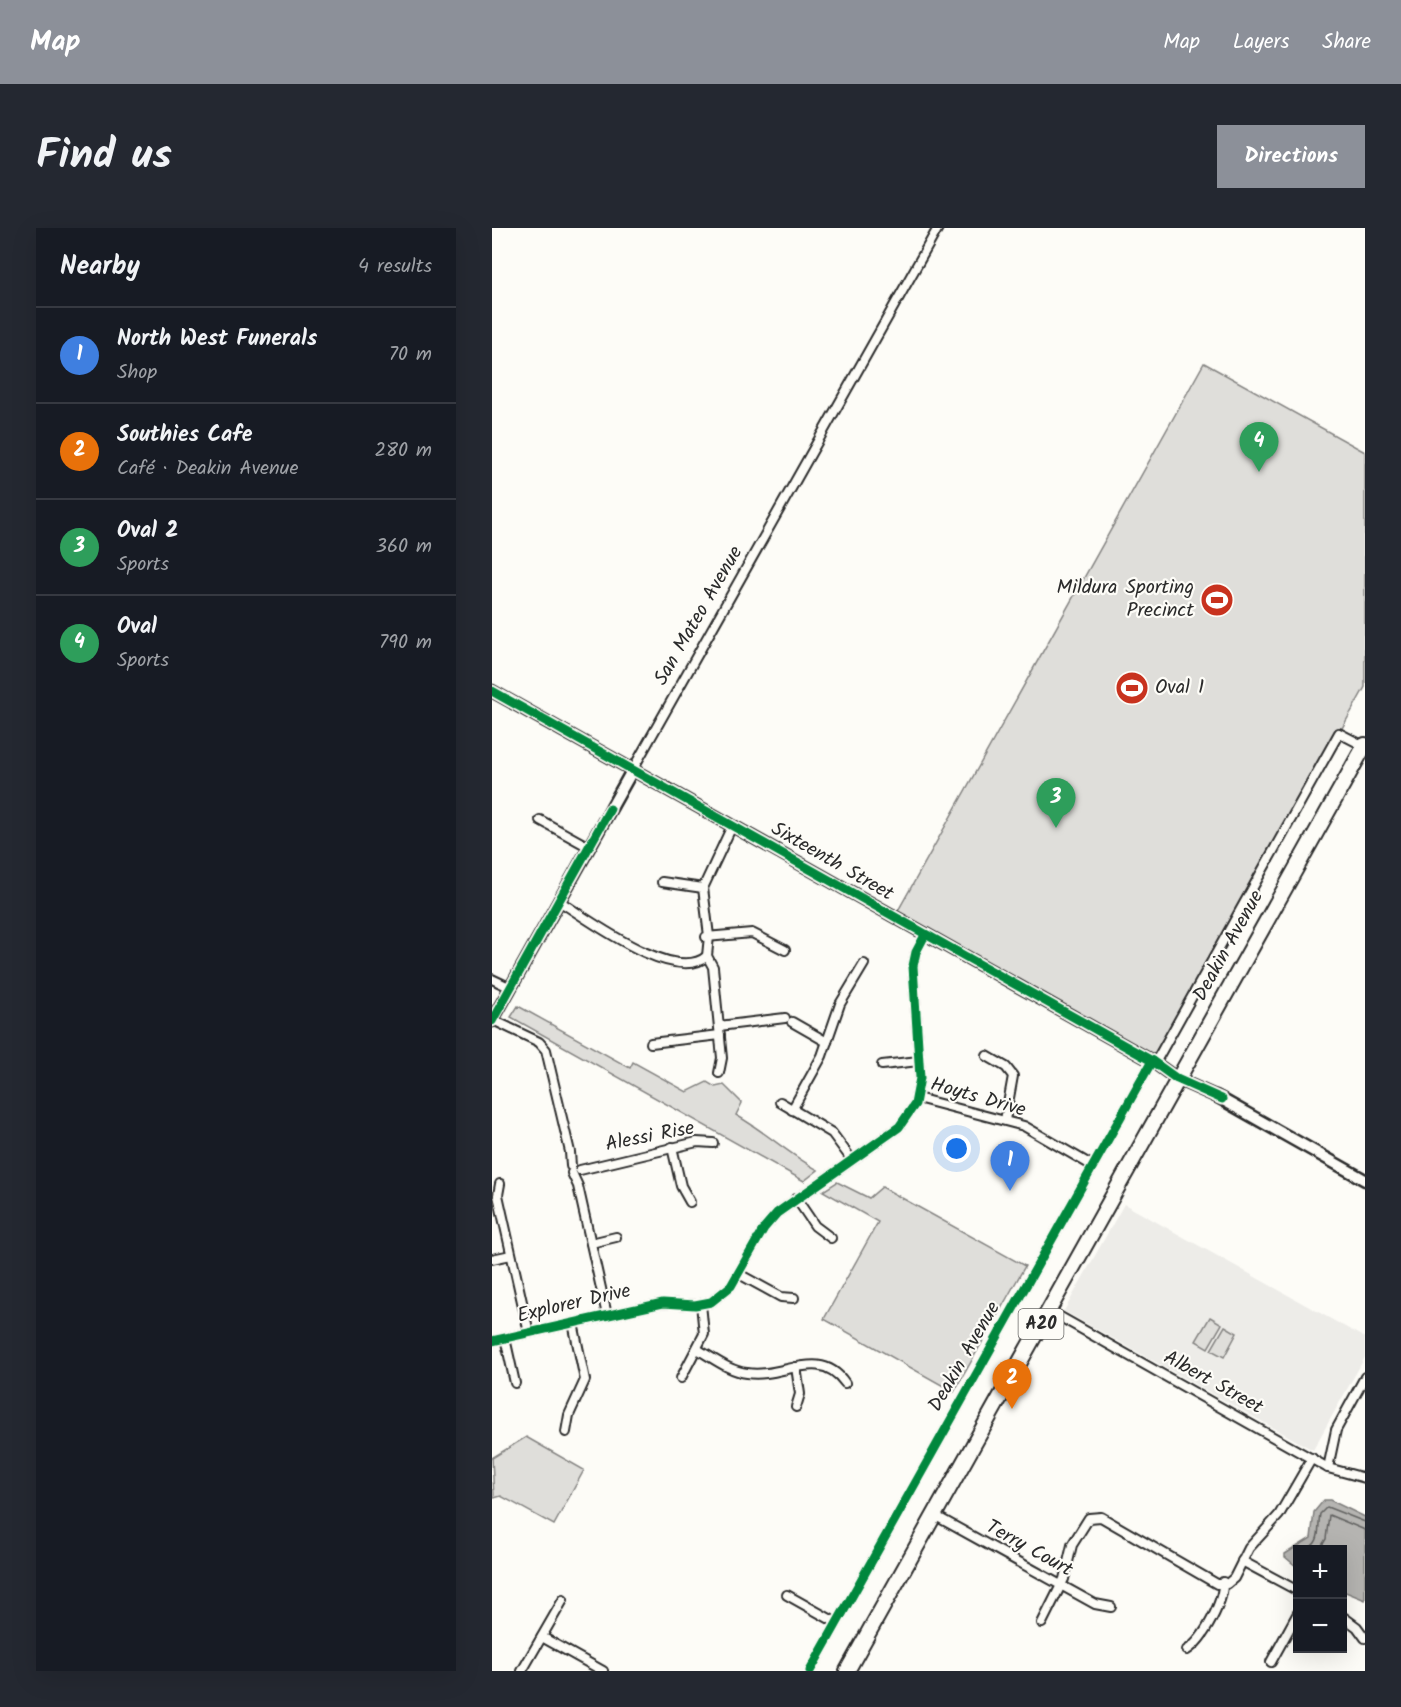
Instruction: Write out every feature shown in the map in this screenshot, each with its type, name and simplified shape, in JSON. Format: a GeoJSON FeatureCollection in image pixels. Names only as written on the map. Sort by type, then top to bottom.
{"type":"FeatureCollection","features":[{"type":"Feature","properties":{"kind":"highway","name":"Deakin Avenue"},"geometry":{"type":"LineString","coordinates":[[847,1671],[1364,746]]}},
{"type":"Feature","properties":{"kind":"street","name":"San Mateo Avenue"},"geometry":{"type":"LineString","coordinates":[[494,1019],[938,228]]}},
{"type":"Feature","properties":{"kind":"street","name":"Sixteenth Street"},"geometry":{"type":"LineString","coordinates":[[492,691],[1365,1180]]}},
{"type":"Feature","properties":{"kind":"street","name":"Deakin Avenue"},"geometry":{"type":"LineString","coordinates":[[810,1671],[1339,733],[1364,746]]}},
{"type":"Feature","properties":{"kind":"street"},"geometry":{"type":"LineString","coordinates":[[540,820],[589,847]]}},
{"type":"Feature","properties":{"kind":"street"},"geometry":{"type":"LineString","coordinates":[[718,1073],[722,1058],[712,973],[705,956],[707,936],[703,888],[735,827]]}},
{"type":"Feature","properties":{"kind":"street"},"geometry":{"type":"LineString","coordinates":[[662,882],[703,888]]}},
{"type":"Feature","properties":{"kind":"street"},"geometry":{"type":"LineString","coordinates":[[557,904],[650,955],[678,961],[705,956]]}},
{"type":"Feature","properties":{"kind":"street"},"geometry":{"type":"LineString","coordinates":[[707,936],[752,933],[785,950]]}},
{"type":"Feature","properties":{"kind":"street"},"geometry":{"type":"LineString","coordinates":[[681,1378],[705,1330],[701,1304],[721,1297],[739,1274],[770,1220],[795,1198],[899,1127],[917,1098],[919,1061],[914,962],[928,936]]}},
{"type":"Feature","properties":{"kind":"street"},"geometry":{"type":"LineString","coordinates":[[792,1110],[820,1061],[840,1004],[864,964]]}},
{"type":"Feature","properties":{"kind":"street"},"geometry":{"type":"LineString","coordinates":[[492,980],[510,990]]}},
{"type":"Feature","properties":{"kind":"street"},"geometry":{"type":"LineString","coordinates":[[494,1019],[539,1042],[548,1053],[570,1152],[576,1169],[607,1315]]}},
{"type":"Feature","properties":{"kind":"street"},"geometry":{"type":"LineString","coordinates":[[718,1026],[788,1020],[827,1042]]}},
{"type":"Feature","properties":{"kind":"street"},"geometry":{"type":"LineString","coordinates":[[651,1043],[720,1035]]}},
{"type":"Feature","properties":{"kind":"street"},"geometry":{"type":"LineString","coordinates":[[987,1056],[1006,1067],[1013,1076],[1005,1120]]}},
{"type":"Feature","properties":{"kind":"street"},"geometry":{"type":"LineString","coordinates":[[882,1065],[919,1061]]}},
{"type":"Feature","properties":{"kind":"street","name":"Hoyts Drive"},"geometry":{"type":"LineString","coordinates":[[917,1098],[981,1117],[1005,1120],[1024,1126],[1093,1166]]}},
{"type":"Feature","properties":{"kind":"street"},"geometry":{"type":"LineString","coordinates":[[780,1102],[832,1133],[852,1160]]}},
{"type":"Feature","properties":{"kind":"street","name":"Alessi Rise"},"geometry":{"type":"LineString","coordinates":[[576,1169],[697,1142],[713,1143]]}},
{"type":"Feature","properties":{"kind":"street"},"geometry":{"type":"LineString","coordinates":[[672,1147],[681,1186],[690,1202]]}},
{"type":"Feature","properties":{"kind":"street"},"geometry":{"type":"LineString","coordinates":[[500,1184],[498,1195],[529,1332]]}},
{"type":"Feature","properties":{"kind":"street"},"geometry":{"type":"LineString","coordinates":[[795,1198],[815,1226],[831,1238]]}},
{"type":"Feature","properties":{"kind":"street"},"geometry":{"type":"LineString","coordinates":[[591,1243],[616,1237]]}},
{"type":"Feature","properties":{"kind":"street"},"geometry":{"type":"LineString","coordinates":[[492,1259],[511,1255]]}},
{"type":"Feature","properties":{"kind":"street"},"geometry":{"type":"LineString","coordinates":[[739,1274],[781,1297],[794,1298]]}},
{"type":"Feature","properties":{"kind":"street","name":"Explorer Drive"},"geometry":{"type":"LineString","coordinates":[[492,1341],[663,1303],[701,1304]]}},
{"type":"Feature","properties":{"kind":"street","name":"Albert Street"},"geometry":{"type":"LineString","coordinates":[[1048,1310],[1328,1468],[1365,1478]]}},
{"type":"Feature","properties":{"kind":"street"},"geometry":{"type":"LineString","coordinates":[[566,1432],[569,1416],[585,1380],[573,1323]]}},
{"type":"Feature","properties":{"kind":"street"},"geometry":{"type":"LineString","coordinates":[[505,1338],[515,1383]]}},
{"type":"Feature","properties":{"kind":"street"},"geometry":{"type":"LineString","coordinates":[[697,1349],[732,1369],[745,1373],[758,1374],[813,1364],[825,1365],[836,1372],[845,1383]]}},
{"type":"Feature","properties":{"kind":"street"},"geometry":{"type":"LineString","coordinates":[[796,1367],[800,1394],[796,1407]]}},
{"type":"Feature","properties":{"kind":"street"},"geometry":{"type":"LineString","coordinates":[[1328,1468],[1336,1430],[1365,1377]]}},
{"type":"Feature","properties":{"kind":"street"},"geometry":{"type":"LineString","coordinates":[[1188,1650],[1199,1638],[1222,1599],[1223,1583],[1236,1570],[1249,1548],[1279,1515],[1312,1458]]}},
{"type":"Feature","properties":{"kind":"street","name":"Terry Court"},"geometry":{"type":"LineString","coordinates":[[934,1515],[1095,1605],[1111,1607]]}},
{"type":"Feature","properties":{"kind":"street"},"geometry":{"type":"LineString","coordinates":[[1042,1623],[1062,1586],[1070,1550],[1086,1520],[1093,1516],[1101,1517],[1223,1583]]}},
{"type":"Feature","properties":{"kind":"street"},"geometry":{"type":"LineString","coordinates":[[1242,1561],[1293,1588]]}},
{"type":"Feature","properties":{"kind":"street"},"geometry":{"type":"LineString","coordinates":[[787,1595],[837,1623]]}},
{"type":"Feature","properties":{"kind":"street"},"geometry":{"type":"LineString","coordinates":[[522,1671],[563,1600]]}},
{"type":"Feature","properties":{"kind":"street"},"geometry":{"type":"LineString","coordinates":[[1347,1619],[1358,1627],[1365,1638]]}},
{"type":"Feature","properties":{"kind":"street"},"geometry":{"type":"LineString","coordinates":[[1271,1662],[1293,1622]]}},
{"type":"Feature","properties":{"kind":"street"},"geometry":{"type":"LineString","coordinates":[[542,1637],[603,1671]]}},
{"type":"Feature","properties":{"kind":"shaded area"},"geometry":{"type":"Polygon","coordinates":[[[1204,363],[1365,452],[1365,687],[1155,1063],[894,918],[1204,363]]]}},
{"type":"Feature","properties":{"kind":"shaded area"},"geometry":{"type":"Polygon","coordinates":[[[518,1006],[630,1068],[633,1062],[687,1092],[707,1082],[715,1087],[724,1085],[742,1103],[736,1115],[818,1170],[804,1181],[511,1017],[518,1006]]]}},
{"type":"Feature","properties":{"kind":"shaded area"},"geometry":{"type":"Polygon","coordinates":[[[837,1182],[869,1198],[882,1187],[1025,1266],[954,1392],[824,1319],[878,1222],[823,1191],[837,1182]]]}},
{"type":"Feature","properties":{"kind":"shaded area"},"geometry":{"type":"Polygon","coordinates":[[[1124,1204],[1365,1338],[1365,1357],[1313,1450],[1064,1311],[1124,1204]]]}},
{"type":"Feature","properties":{"kind":"shaded area"},"geometry":{"type":"Polygon","coordinates":[[[1210,1317],[1222,1324],[1208,1348],[1196,1341],[1210,1317]]]}},
{"type":"Feature","properties":{"kind":"shaded area"},"geometry":{"type":"Polygon","coordinates":[[[1225,1326],[1237,1333],[1224,1357],[1211,1350],[1225,1326]]]}},
{"type":"Feature","properties":{"kind":"shaded area"},"geometry":{"type":"Polygon","coordinates":[[[526,1437],[584,1470],[554,1525],[501,1496],[494,1498],[492,1458],[526,1437]]]}},
{"type":"Feature","properties":{"kind":"water"},"geometry":{"type":"Polygon","coordinates":[[[1324,1500],[1330,1500],[1365,1517],[1365,1600],[1347,1593],[1347,1545],[1300,1545],[1311,1538],[1314,1512],[1324,1500]]]}},
{"type":"Feature","properties":{"kind":"water"},"geometry":{"type":"Polygon","coordinates":[[[1293,1549],[1293,1564],[1285,1557],[1285,1554],[1293,1549]]]}},
{"type":"Feature","properties":{"kind":"cycle path"},"geometry":{"type":"LineString","coordinates":[[492,691],[1152,1061],[1177,1079],[1222,1099]]}},
{"type":"Feature","properties":{"kind":"cycle path"},"geometry":{"type":"LineString","coordinates":[[492,1021],[610,809]]}},
{"type":"Feature","properties":{"kind":"cycle path"},"geometry":{"type":"LineString","coordinates":[[492,1341],[663,1303],[695,1305],[711,1302],[731,1286],[764,1228],[777,1213],[899,1127],[915,1104],[920,1078],[913,966],[916,952],[925,935]]}},
{"type":"Feature","properties":{"kind":"cycle path"},"geometry":{"type":"LineString","coordinates":[[810,1671],[1152,1061]]}},
{"type":"Feature","properties":{"kind":"place","name":"Oval"},"geometry":{"type":"Point","coordinates":[1259,472]}},
{"type":"Feature","properties":{"kind":"place","name":"Mildura Sporting Precinct"},"geometry":{"type":"Point","coordinates":[1217,600]}},
{"type":"Feature","properties":{"kind":"place","name":"Oval 1"},"geometry":{"type":"Point","coordinates":[1132,688]}},
{"type":"Feature","properties":{"kind":"place","name":"Oval 2"},"geometry":{"type":"Point","coordinates":[1056,828]}},
{"type":"Feature","properties":{"kind":"place","name":"North West Funerals"},"geometry":{"type":"Point","coordinates":[1010,1191]}},
{"type":"Feature","properties":{"kind":"place","name":"Southies Cafe"},"geometry":{"type":"Point","coordinates":[1012,1409]}}]}
